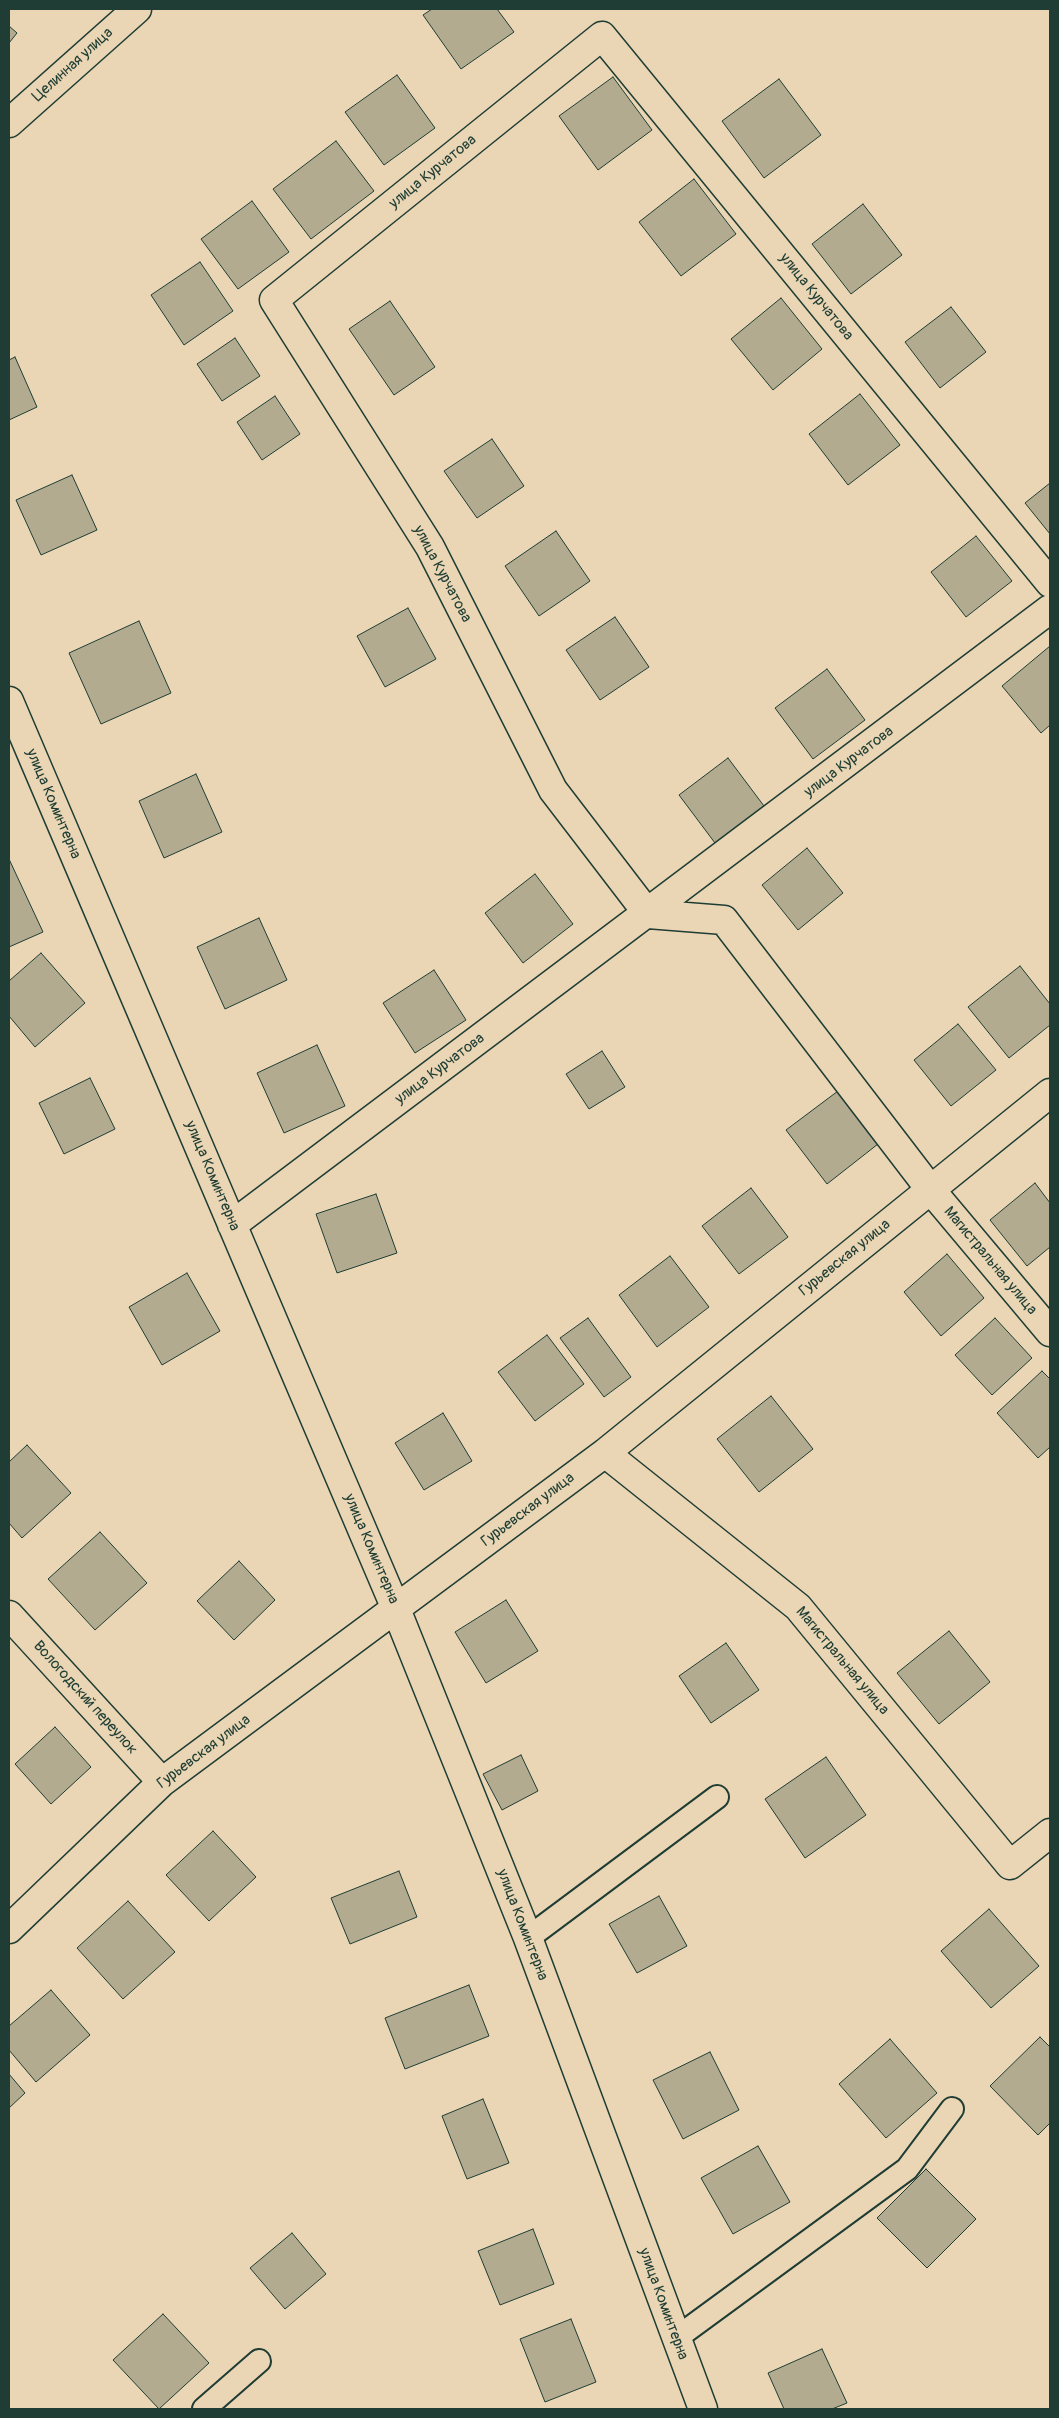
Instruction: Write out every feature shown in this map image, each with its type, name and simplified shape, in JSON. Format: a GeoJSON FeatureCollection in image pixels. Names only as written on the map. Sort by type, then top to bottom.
{"type":"FeatureCollection","features":[{"type":"Feature","properties":{"kind":"street","name":"Целинная улица"},"geometry":{"type":"LineString","coordinates":[[9,123],[137,9]]}},
{"type":"Feature","properties":{"kind":"street","name":"улица Курчатова"},"geometry":{"type":"LineString","coordinates":[[648,914],[553,790],[430,547],[274,300],[602,36],[1050,583]]}},
{"type":"Feature","properties":{"kind":"street","name":"улица Курчатова"},"geometry":{"type":"LineString","coordinates":[[232,1225],[648,914],[1050,609]]}},
{"type":"Feature","properties":{"kind":"street","name":"улица Коминтерна"},"geometry":{"type":"LineString","coordinates":[[9,701],[396,1608],[528,1938],[702,2409]]}},
{"type":"Feature","properties":{"kind":"street"},"geometry":{"type":"LineString","coordinates":[[648,914],[724,920],[930,1189]]}},
{"type":"Feature","properties":{"kind":"street","name":"Гурьевская улица"},"geometry":{"type":"LineString","coordinates":[[9,1929],[162,1782],[605,1453],[1050,1093]]}},
{"type":"Feature","properties":{"kind":"street","name":"Магистральная улица"},"geometry":{"type":"LineString","coordinates":[[930,1189],[1050,1332]]}},
{"type":"Feature","properties":{"kind":"street","name":"Магистральная улица"},"geometry":{"type":"LineString","coordinates":[[605,1453],[798,1607],[1010,1865],[1050,1833]]}},
{"type":"Feature","properties":{"kind":"street","name":"Вологодский переулок"},"geometry":{"type":"LineString","coordinates":[[9,1615],[162,1782]]}},
{"type":"Feature","properties":{"kind":"lane"},"geometry":{"type":"LineString","coordinates":[[528,1938],[717,1797]]}},
{"type":"Feature","properties":{"kind":"lane"},"geometry":{"type":"LineString","coordinates":[[675,2339],[907,2169],[952,2109]]}},
{"type":"Feature","properties":{"kind":"lane"},"geometry":{"type":"LineString","coordinates":[[204,2409],[259,2361]]}},
{"type":"Feature","properties":{"kind":"building"},"geometry":{"type":"Polygon","coordinates":[[[432,9],[497,9],[514,32],[461,69],[423,15],[432,9]]]}},
{"type":"Feature","properties":{"kind":"building"},"geometry":{"type":"Polygon","coordinates":[[[9,26],[17,33],[9,43],[9,26]]]}},
{"type":"Feature","properties":{"kind":"building"},"geometry":{"type":"Polygon","coordinates":[[[397,75],[435,128],[384,165],[345,112],[397,75]]]}},
{"type":"Feature","properties":{"kind":"building"},"geometry":{"type":"Polygon","coordinates":[[[613,77],[652,130],[598,170],[559,116],[613,77]]]}},
{"type":"Feature","properties":{"kind":"building"},"geometry":{"type":"Polygon","coordinates":[[[779,79],[821,135],[764,178],[722,121],[779,79]]]}},
{"type":"Feature","properties":{"kind":"building"},"geometry":{"type":"Polygon","coordinates":[[[336,141],[374,191],[311,239],[273,189],[336,141]]]}},
{"type":"Feature","properties":{"kind":"building"},"geometry":{"type":"Polygon","coordinates":[[[694,179],[736,234],[681,276],[639,222],[694,179]]]}},
{"type":"Feature","properties":{"kind":"building"},"geometry":{"type":"Polygon","coordinates":[[[252,201],[289,252],[238,289],[201,239],[252,201]]]}},
{"type":"Feature","properties":{"kind":"building"},"geometry":{"type":"Polygon","coordinates":[[[863,204],[902,255],[851,294],[812,244],[863,204]]]}},
{"type":"Feature","properties":{"kind":"building"},"geometry":{"type":"Polygon","coordinates":[[[200,262],[233,311],[184,345],[151,295],[200,262]]]}},
{"type":"Feature","properties":{"kind":"building"},"geometry":{"type":"Polygon","coordinates":[[[781,298],[822,349],[773,390],[731,339],[781,298]]]}},
{"type":"Feature","properties":{"kind":"building"},"geometry":{"type":"Polygon","coordinates":[[[390,301],[435,367],[394,395],[349,329],[390,301]]]}},
{"type":"Feature","properties":{"kind":"building"},"geometry":{"type":"Polygon","coordinates":[[[951,307],[986,352],[940,388],[905,342],[951,307]]]}},
{"type":"Feature","properties":{"kind":"building"},"geometry":{"type":"Polygon","coordinates":[[[235,338],[260,376],[222,401],[197,364],[235,338]]]}},
{"type":"Feature","properties":{"kind":"building"},"geometry":{"type":"Polygon","coordinates":[[[15,357],[37,407],[9,420],[9,360],[15,357]]]}},
{"type":"Feature","properties":{"kind":"building"},"geometry":{"type":"Polygon","coordinates":[[[860,394],[900,445],[848,485],[809,434],[860,394]]]}},
{"type":"Feature","properties":{"kind":"building"},"geometry":{"type":"Polygon","coordinates":[[[275,396],[300,434],[262,460],[237,422],[275,396]]]}},
{"type":"Feature","properties":{"kind":"building"},"geometry":{"type":"Polygon","coordinates":[[[492,439],[524,486],[477,518],[444,471],[492,439]]]}},
{"type":"Feature","properties":{"kind":"building"},"geometry":{"type":"Polygon","coordinates":[[[72,475],[97,530],[41,555],[16,500],[72,475]]]}},
{"type":"Feature","properties":{"kind":"building"},"geometry":{"type":"Polygon","coordinates":[[[1050,483],[1050,534],[1025,503],[1050,483]]]}},
{"type":"Feature","properties":{"kind":"building"},"geometry":{"type":"Polygon","coordinates":[[[556,531],[590,581],[539,616],[505,566],[556,531]]]}},
{"type":"Feature","properties":{"kind":"building"},"geometry":{"type":"Polygon","coordinates":[[[976,536],[1012,581],[966,617],[931,572],[976,536]]]}},
{"type":"Feature","properties":{"kind":"building"},"geometry":{"type":"Polygon","coordinates":[[[408,608],[436,659],[385,687],[357,636],[408,608]]]}},
{"type":"Feature","properties":{"kind":"building"},"geometry":{"type":"Polygon","coordinates":[[[615,617],[649,667],[600,700],[566,650],[615,617]]]}},
{"type":"Feature","properties":{"kind":"building"},"geometry":{"type":"Polygon","coordinates":[[[139,621],[171,693],[101,724],[69,653],[139,621]]]}},
{"type":"Feature","properties":{"kind":"building"},"geometry":{"type":"Polygon","coordinates":[[[1050,646],[1050,725],[1041,733],[1002,686],[1050,646]]]}},
{"type":"Feature","properties":{"kind":"building"},"geometry":{"type":"Polygon","coordinates":[[[827,669],[865,720],[813,759],[775,708],[827,669]]]}},
{"type":"Feature","properties":{"kind":"building"},"geometry":{"type":"Polygon","coordinates":[[[728,758],[764,806],[715,843],[679,795],[728,758]]]}},
{"type":"Feature","properties":{"kind":"building"},"geometry":{"type":"Polygon","coordinates":[[[196,774],[222,832],[164,858],[139,801],[196,774]]]}},
{"type":"Feature","properties":{"kind":"building"},"geometry":{"type":"Polygon","coordinates":[[[807,848],[843,893],[798,930],[762,885],[807,848]]]}},
{"type":"Feature","properties":{"kind":"building"},"geometry":{"type":"Polygon","coordinates":[[[9,859],[43,932],[9,947],[9,859]]]}},
{"type":"Feature","properties":{"kind":"building"},"geometry":{"type":"Polygon","coordinates":[[[535,874],[573,924],[523,963],[485,913],[535,874]]]}},
{"type":"Feature","properties":{"kind":"building"},"geometry":{"type":"Polygon","coordinates":[[[259,918],[287,980],[225,1009],[197,947],[259,918]]]}},
{"type":"Feature","properties":{"kind":"building"},"geometry":{"type":"Polygon","coordinates":[[[41,953],[85,1003],[35,1047],[9,1016],[9,981],[41,953]]]}},
{"type":"Feature","properties":{"kind":"building"},"geometry":{"type":"Polygon","coordinates":[[[1020,966],[1050,1004],[1050,1025],[1009,1058],[968,1007],[1020,966]]]}},
{"type":"Feature","properties":{"kind":"building"},"geometry":{"type":"Polygon","coordinates":[[[434,970],[466,1020],[415,1053],[383,1003],[434,970]]]}},
{"type":"Feature","properties":{"kind":"building"},"geometry":{"type":"Polygon","coordinates":[[[958,1024],[996,1070],[951,1106],[914,1060],[958,1024]]]}},
{"type":"Feature","properties":{"kind":"building"},"geometry":{"type":"Polygon","coordinates":[[[317,1045],[345,1106],[284,1133],[257,1073],[317,1045]]]}},
{"type":"Feature","properties":{"kind":"building"},"geometry":{"type":"Polygon","coordinates":[[[602,1051],[625,1087],[589,1109],[566,1074],[602,1051]]]}},
{"type":"Feature","properties":{"kind":"building"},"geometry":{"type":"Polygon","coordinates":[[[90,1078],[115,1129],[64,1154],[39,1103],[90,1078]]]}},
{"type":"Feature","properties":{"kind":"building"},"geometry":{"type":"Polygon","coordinates":[[[838,1091],[878,1144],[827,1184],[786,1130],[838,1091]]]}},
{"type":"Feature","properties":{"kind":"building"},"geometry":{"type":"Polygon","coordinates":[[[1035,1183],[1050,1203],[1050,1247],[1027,1266],[990,1220],[1035,1183]]]}},
{"type":"Feature","properties":{"kind":"building"},"geometry":{"type":"Polygon","coordinates":[[[751,1188],[788,1237],[739,1274],[702,1226],[751,1188]]]}},
{"type":"Feature","properties":{"kind":"building"},"geometry":{"type":"Polygon","coordinates":[[[376,1194],[397,1253],[337,1273],[316,1214],[376,1194]]]}},
{"type":"Feature","properties":{"kind":"building"},"geometry":{"type":"Polygon","coordinates":[[[947,1254],[984,1298],[941,1336],[904,1292],[947,1254]]]}},
{"type":"Feature","properties":{"kind":"building"},"geometry":{"type":"Polygon","coordinates":[[[670,1256],[709,1307],[657,1347],[619,1295],[670,1256]]]}},
{"type":"Feature","properties":{"kind":"building"},"geometry":{"type":"Polygon","coordinates":[[[187,1273],[220,1331],[162,1365],[129,1307],[187,1273]]]}},
{"type":"Feature","properties":{"kind":"building"},"geometry":{"type":"Polygon","coordinates":[[[588,1318],[631,1377],[604,1397],[560,1338],[588,1318]]]}},
{"type":"Feature","properties":{"kind":"building"},"geometry":{"type":"Polygon","coordinates":[[[995,1318],[1032,1358],[992,1395],[955,1355],[995,1318]]]}},
{"type":"Feature","properties":{"kind":"building"},"geometry":{"type":"Polygon","coordinates":[[[547,1335],[584,1384],[535,1421],[498,1372],[547,1335]]]}},
{"type":"Feature","properties":{"kind":"building"},"geometry":{"type":"Polygon","coordinates":[[[1042,1371],[1050,1379],[1050,1447],[1038,1458],[997,1413],[1042,1371]]]}},
{"type":"Feature","properties":{"kind":"building"},"geometry":{"type":"Polygon","coordinates":[[[771,1396],[813,1449],[759,1492],[717,1439],[771,1396]]]}},
{"type":"Feature","properties":{"kind":"building"},"geometry":{"type":"Polygon","coordinates":[[[443,1413],[472,1461],[424,1490],[395,1443],[443,1413]]]}},
{"type":"Feature","properties":{"kind":"building"},"geometry":{"type":"Polygon","coordinates":[[[27,1445],[71,1493],[22,1538],[9,1523],[9,1462],[27,1445]]]}},
{"type":"Feature","properties":{"kind":"building"},"geometry":{"type":"Polygon","coordinates":[[[100,1532],[147,1583],[95,1630],[48,1579],[100,1532]]]}},
{"type":"Feature","properties":{"kind":"building"},"geometry":{"type":"Polygon","coordinates":[[[239,1561],[275,1600],[234,1640],[197,1601],[239,1561]]]}},
{"type":"Feature","properties":{"kind":"building"},"geometry":{"type":"Polygon","coordinates":[[[506,1600],[538,1651],[486,1683],[455,1632],[506,1600]]]}},
{"type":"Feature","properties":{"kind":"building"},"geometry":{"type":"Polygon","coordinates":[[[949,1631],[990,1682],[939,1724],[897,1673],[949,1631]]]}},
{"type":"Feature","properties":{"kind":"building"},"geometry":{"type":"Polygon","coordinates":[[[726,1643],[759,1690],[711,1723],[679,1676],[726,1643]]]}},
{"type":"Feature","properties":{"kind":"building"},"geometry":{"type":"Polygon","coordinates":[[[55,1727],[91,1767],[51,1804],[15,1764],[55,1727]]]}},
{"type":"Feature","properties":{"kind":"building"},"geometry":{"type":"Polygon","coordinates":[[[521,1755],[538,1791],[502,1810],[483,1774],[521,1755]]]}},
{"type":"Feature","properties":{"kind":"building"},"geometry":{"type":"Polygon","coordinates":[[[826,1757],[866,1815],[805,1858],[765,1799],[826,1757]]]}},
{"type":"Feature","properties":{"kind":"building"},"geometry":{"type":"Polygon","coordinates":[[[213,1831],[256,1877],[209,1921],[166,1875],[213,1831]]]}},
{"type":"Feature","properties":{"kind":"building"},"geometry":{"type":"Polygon","coordinates":[[[399,1871],[417,1917],[350,1944],[331,1898],[399,1871]]]}},
{"type":"Feature","properties":{"kind":"building"},"geometry":{"type":"Polygon","coordinates":[[[659,1896],[687,1946],[637,1973],[609,1924],[659,1896]]]}},
{"type":"Feature","properties":{"kind":"building"},"geometry":{"type":"Polygon","coordinates":[[[128,1901],[175,1952],[123,1999],[77,1948],[128,1901]]]}},
{"type":"Feature","properties":{"kind":"building"},"geometry":{"type":"Polygon","coordinates":[[[989,1909],[1039,1966],[991,2008],[941,1951],[989,1909]]]}},
{"type":"Feature","properties":{"kind":"building"},"geometry":{"type":"Polygon","coordinates":[[[469,1985],[489,2036],[405,2069],[385,2018],[469,1985]]]}},
{"type":"Feature","properties":{"kind":"building"},"geometry":{"type":"Polygon","coordinates":[[[51,1990],[90,2035],[36,2082],[9,2050],[9,2026],[51,1990]]]}},
{"type":"Feature","properties":{"kind":"building"},"geometry":{"type":"Polygon","coordinates":[[[1040,2037],[1050,2047],[1050,2123],[1038,2135],[990,2086],[1040,2037]]]}},
{"type":"Feature","properties":{"kind":"building"},"geometry":{"type":"Polygon","coordinates":[[[890,2039],[937,2093],[886,2138],[839,2084],[890,2039]]]}},
{"type":"Feature","properties":{"kind":"building"},"geometry":{"type":"Polygon","coordinates":[[[710,2052],[739,2110],[683,2139],[653,2080],[710,2052]]]}},
{"type":"Feature","properties":{"kind":"building"},"geometry":{"type":"Polygon","coordinates":[[[9,2074],[25,2093],[9,2108],[9,2074]]]}},
{"type":"Feature","properties":{"kind":"building"},"geometry":{"type":"Polygon","coordinates":[[[483,2099],[509,2163],[467,2179],[442,2116],[483,2099]]]}},
{"type":"Feature","properties":{"kind":"building"},"geometry":{"type":"Polygon","coordinates":[[[758,2146],[790,2202],[733,2234],[701,2178],[758,2146]]]}},
{"type":"Feature","properties":{"kind":"building"},"geometry":{"type":"Polygon","coordinates":[[[926,2169],[976,2219],[927,2268],[877,2218],[926,2169]]]}},
{"type":"Feature","properties":{"kind":"building"},"geometry":{"type":"Polygon","coordinates":[[[533,2229],[554,2284],[500,2305],[478,2251],[533,2229]]]}},
{"type":"Feature","properties":{"kind":"building"},"geometry":{"type":"Polygon","coordinates":[[[292,2233],[326,2274],[285,2309],[250,2268],[292,2233]]]}},
{"type":"Feature","properties":{"kind":"building"},"geometry":{"type":"Polygon","coordinates":[[[163,2314],[209,2363],[159,2409],[113,2360],[163,2314]]]}},
{"type":"Feature","properties":{"kind":"building"},"geometry":{"type":"Polygon","coordinates":[[[571,2319],[596,2382],[545,2402],[520,2339],[571,2319]]]}},
{"type":"Feature","properties":{"kind":"building"},"geometry":{"type":"Polygon","coordinates":[[[822,2349],[847,2403],[832,2409],[784,2409],[768,2373],[822,2349]]]}}]}
